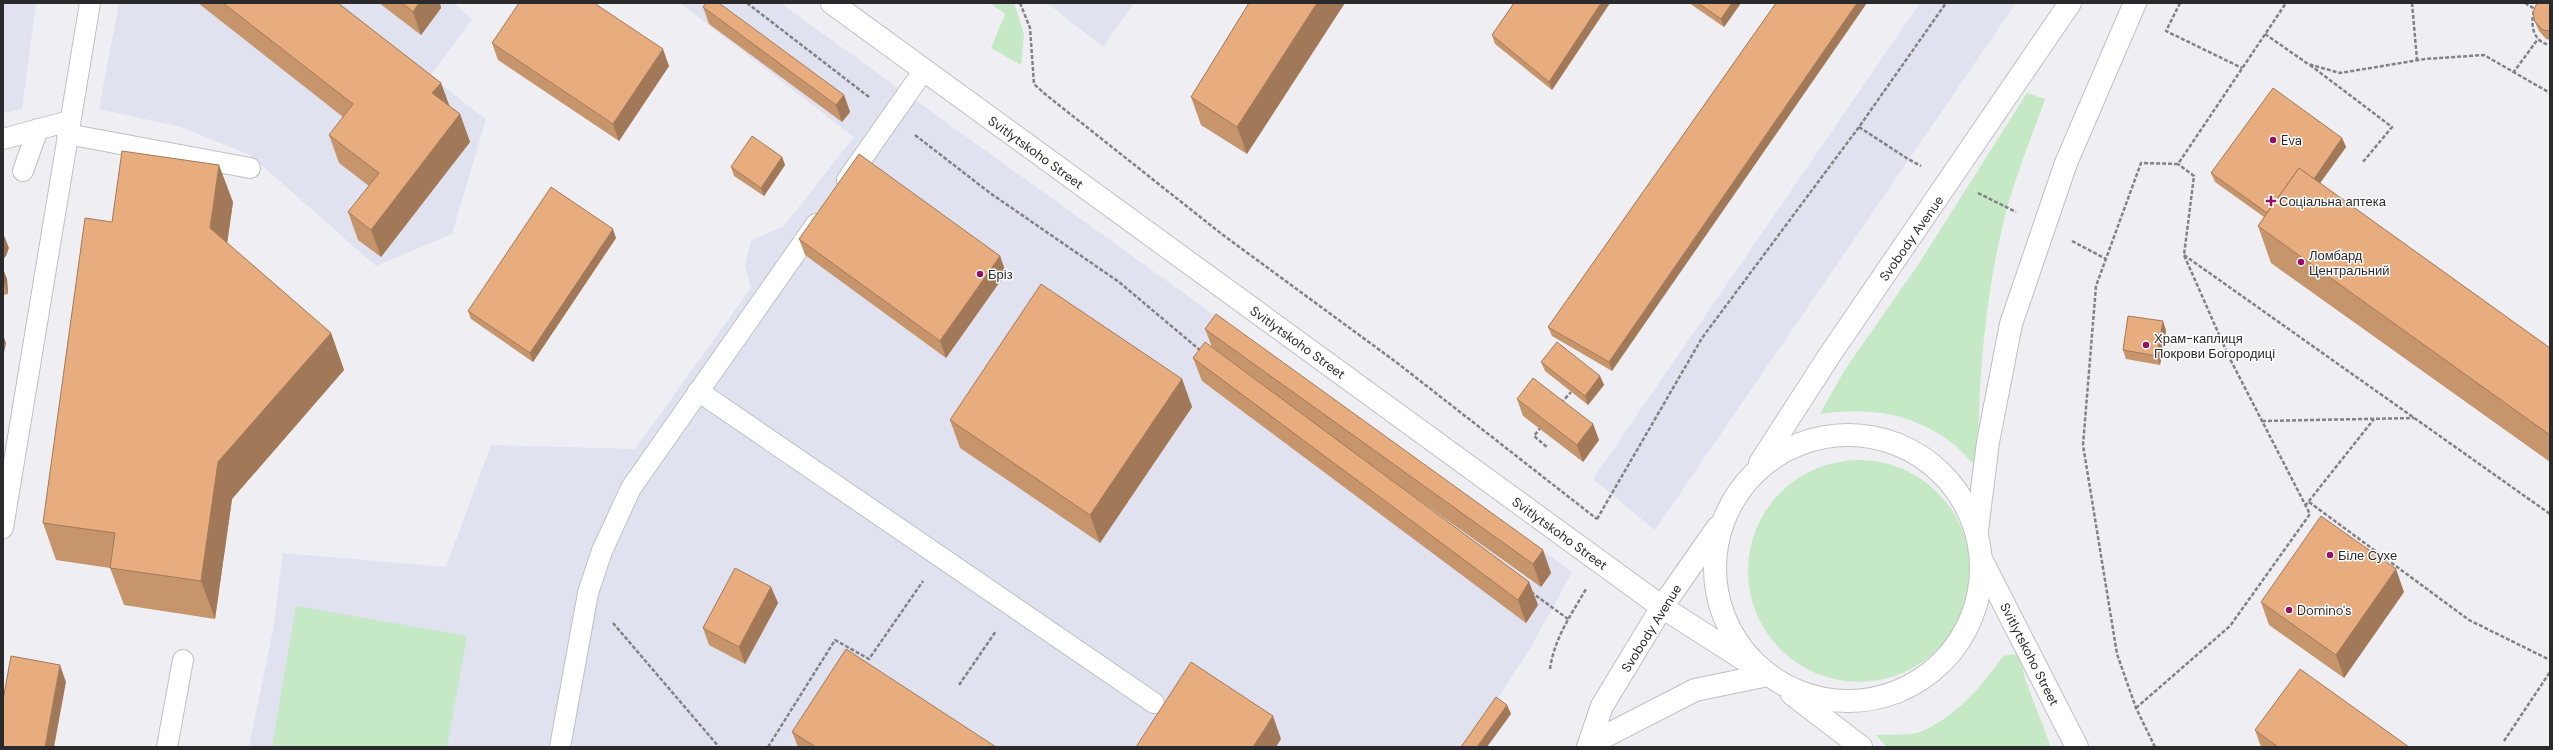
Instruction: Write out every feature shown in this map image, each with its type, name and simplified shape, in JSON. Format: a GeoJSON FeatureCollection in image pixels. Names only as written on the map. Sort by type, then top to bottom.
{"type":"FeatureCollection","features":[{"type":"Feature","properties":{"kind":"street","name":"Svitlytskoho Street"},"geometry":{"type":"LineString","coordinates":[[832,3],[1662,608],[1768,675]]}},
{"type":"Feature","properties":{"kind":"street","name":"Svobody Avenue"},"geometry":{"type":"LineString","coordinates":[[1754,474],[1829,356],[1951,180],[2070,3]]}},
{"type":"Feature","properties":{"kind":"street"},"geometry":{"type":"LineString","coordinates":[[1977,534],[1988,442],[2011,324],[2066,163],[2135,3]]}},
{"type":"Feature","properties":{"kind":"street"},"geometry":{"type":"LineString","coordinates":[[1792,694],[1845,702],[1872,700],[1899,692],[1923,679],[1944,661],[1961,640],[1973,615],[1980,589],[1982,561],[1977,534],[1967,508],[1951,484],[1932,464],[1909,449],[1882,439],[1855,435],[1827,436],[1800,443],[1776,456],[1754,474],[1736,495],[1724,518],[1717,542],[1715,567],[1720,604],[1735,638],[1750,659],[1768,675],[1792,694],[1861,747]]}},
{"type":"Feature","properties":{"kind":"street","name":"Svobody Avenue"},"geometry":{"type":"LineString","coordinates":[[1589,745],[1602,706],[1662,608],[1724,518]]}},
{"type":"Feature","properties":{"kind":"street","name":"Svitlytskoho Street"},"geometry":{"type":"LineString","coordinates":[[1982,561],[2077,747]]}},
{"type":"Feature","properties":{"kind":"street","name":"Svobody Avenue"},"geometry":{"type":"LineString","coordinates":[[1589,745],[1695,690],[1768,675]]}},
{"type":"Feature","properties":{"kind":"lane"},"geometry":{"type":"LineString","coordinates":[[3,528],[68,127],[90,3]]}},
{"type":"Feature","properties":{"kind":"lane"},"geometry":{"type":"LineString","coordinates":[[560,747],[588,593],[602,551],[631,488],[924,70]]}},
{"type":"Feature","properties":{"kind":"lane"},"geometry":{"type":"LineString","coordinates":[[3,139],[38,129],[68,127],[250,168]]}},
{"type":"Feature","properties":{"kind":"lane"},"geometry":{"type":"LineString","coordinates":[[22,171],[38,129]]}},
{"type":"Feature","properties":{"kind":"lane"},"geometry":{"type":"LineString","coordinates":[[698,391],[1154,703]]}},
{"type":"Feature","properties":{"kind":"lane"},"geometry":{"type":"LineString","coordinates":[[168,747],[183,660]]}},
{"type":"Feature","properties":{"kind":"path"},"geometry":{"type":"LineString","coordinates":[[747,3],[990,194],[1119,282],[1202,352]]}},
{"type":"Feature","properties":{"kind":"path"},"geometry":{"type":"LineString","coordinates":[[1020,3],[1030,28],[1034,84],[1045,94],[1223,235],[1396,362],[1598,519]]}},
{"type":"Feature","properties":{"kind":"path"},"geometry":{"type":"LineString","coordinates":[[1550,669],[1552,653],[1568,619],[1602,564],[1598,519],[1702,338],[1859,126],[1946,3]]}},
{"type":"Feature","properties":{"kind":"path"},"geometry":{"type":"LineString","coordinates":[[2180,3],[2166,31],[2242,68]]}},
{"type":"Feature","properties":{"kind":"path"},"geometry":{"type":"LineString","coordinates":[[2178,164],[2286,3]]}},
{"type":"Feature","properties":{"kind":"path"},"geometry":{"type":"LineString","coordinates":[[2412,3],[2417,60]]}},
{"type":"Feature","properties":{"kind":"path"},"geometry":{"type":"LineString","coordinates":[[2525,3],[2536,8],[2531,22],[2538,39],[2550,45]]}},
{"type":"Feature","properties":{"kind":"path"},"geometry":{"type":"LineString","coordinates":[[2265,34],[2308,64],[2392,127],[2363,162]]}},
{"type":"Feature","properties":{"kind":"path"},"geometry":{"type":"LineString","coordinates":[[2513,73],[2538,39]]}},
{"type":"Feature","properties":{"kind":"path"},"geometry":{"type":"LineString","coordinates":[[2308,64],[2340,73],[2417,60],[2484,56],[2550,93]]}},
{"type":"Feature","properties":{"kind":"path"},"geometry":{"type":"LineString","coordinates":[[1859,126],[1908,160],[2045,226],[2106,259]]}},
{"type":"Feature","properties":{"kind":"path"},"geometry":{"type":"LineString","coordinates":[[2136,708],[2230,626],[2310,514],[2228,355],[2184,255],[2194,176],[2178,164],[2141,163],[2096,286],[2082,445],[2117,654],[2136,708],[2155,747]]}},
{"type":"Feature","properties":{"kind":"path"},"geometry":{"type":"LineString","coordinates":[[2184,255],[2550,514]]}},
{"type":"Feature","properties":{"kind":"path"},"geometry":{"type":"LineString","coordinates":[[1557,408],[1571,392]]}},
{"type":"Feature","properties":{"kind":"path"},"geometry":{"type":"LineString","coordinates":[[2262,421],[2415,418]]}},
{"type":"Feature","properties":{"kind":"path"},"geometry":{"type":"LineString","coordinates":[[2305,506],[2374,419]]}},
{"type":"Feature","properties":{"kind":"path"},"geometry":{"type":"LineString","coordinates":[[1544,425],[1534,436],[1548,448]]}},
{"type":"Feature","properties":{"kind":"path"},"geometry":{"type":"LineString","coordinates":[[2309,502],[2469,620],[2550,660]]}},
{"type":"Feature","properties":{"kind":"path"},"geometry":{"type":"LineString","coordinates":[[768,747],[835,640],[869,659],[940,556]]}},
{"type":"Feature","properties":{"kind":"path"},"geometry":{"type":"LineString","coordinates":[[1530,591],[1568,619]]}},
{"type":"Feature","properties":{"kind":"path"},"geometry":{"type":"LineString","coordinates":[[588,593],[719,747]]}},
{"type":"Feature","properties":{"kind":"path"},"geometry":{"type":"LineString","coordinates":[[959,686],[1013,606]]}},
{"type":"Feature","properties":{"kind":"path"},"geometry":{"type":"LineString","coordinates":[[2504,741],[2550,672]]}},
{"type":"Feature","properties":{"kind":"shaded area"},"geometry":{"type":"Polygon","coordinates":[[[3,3],[36,3],[22,109],[3,113],[3,3]]]}},
{"type":"Feature","properties":{"kind":"shaded area"},"geometry":{"type":"Polygon","coordinates":[[[119,3],[453,3],[472,19],[430,76],[486,119],[452,234],[376,266],[250,155],[181,127],[99,109],[119,3]]]}},
{"type":"Feature","properties":{"kind":"shaded area"},"geometry":{"type":"Polygon","coordinates":[[[680,3],[780,3],[1572,572],[1531,647],[1466,747],[249,747],[273,630],[283,553],[446,567],[491,445],[635,449],[751,288],[745,266],[751,240],[783,227],[854,137],[680,3]]]}},
{"type":"Feature","properties":{"kind":"shaded area"},"geometry":{"type":"Polygon","coordinates":[[[1047,3],[1134,3],[1103,47],[1047,3]]]}},
{"type":"Feature","properties":{"kind":"shaded area"},"geometry":{"type":"Polygon","coordinates":[[[1920,3],[2016,3],[1655,530],[1593,479],[1920,3]]]}},
{"type":"Feature","properties":{"kind":"green space"},"geometry":{"type":"Polygon","coordinates":[[[990,3],[1014,3],[1024,34],[1021,65],[991,48],[1005,14],[990,3]]]}},
{"type":"Feature","properties":{"kind":"green space"},"geometry":{"type":"Polygon","coordinates":[[[2027,93],[2045,99],[2008,205],[1997,250],[1987,312],[1981,374],[1978,467],[1951,442],[1936,432],[1904,418],[1888,414],[1855,411],[1820,414],[1844,371],[1918,265],[2027,93]]]}},
{"type":"Feature","properties":{"kind":"green space"},"geometry":{"type":"Polygon","coordinates":[[[1859,460],[1891,465],[1911,473],[1937,493],[1957,519],[1965,539],[1970,571],[1965,603],[1957,623],[1937,649],[1911,669],[1891,677],[1859,682],[1827,677],[1807,669],[1781,649],[1761,623],[1753,603],[1748,571],[1753,539],[1761,519],[1781,493],[1807,473],[1827,465],[1859,460]]]}},
{"type":"Feature","properties":{"kind":"green space"},"geometry":{"type":"Polygon","coordinates":[[[296,606],[467,636],[447,747],[272,747],[296,606]]]}},
{"type":"Feature","properties":{"kind":"green space"},"geometry":{"type":"Polygon","coordinates":[[[2020,653],[2025,679],[2051,747],[1887,747],[1876,735],[1915,733],[1933,726],[1956,710],[1977,690],[2003,656],[2020,653]]]}},
{"type":"Feature","properties":{"kind":"building"},"geometry":{"type":"Polygon","coordinates":[[[223,3],[338,3],[441,83],[432,93],[460,114],[371,230],[348,212],[379,173],[329,135],[353,104],[223,3]]]}},
{"type":"Feature","properties":{"kind":"building"},"geometry":{"type":"Polygon","coordinates":[[[402,3],[419,3],[413,12],[402,3]]]}},
{"type":"Feature","properties":{"kind":"building"},"geometry":{"type":"Polygon","coordinates":[[[519,3],[594,3],[663,49],[613,124],[492,43],[519,3]]]}},
{"type":"Feature","properties":{"kind":"building"},"geometry":{"type":"Polygon","coordinates":[[[706,3],[719,3],[844,95],[836,105],[703,7],[706,3]]]}},
{"type":"Feature","properties":{"kind":"building"},"geometry":{"type":"Polygon","coordinates":[[[1249,3],[1317,3],[1237,127],[1191,97],[1249,3]]]}},
{"type":"Feature","properties":{"kind":"building"},"geometry":{"type":"Polygon","coordinates":[[[1514,3],[1601,3],[1549,82],[1492,35],[1514,3]]]}},
{"type":"Feature","properties":{"kind":"building"},"geometry":{"type":"Polygon","coordinates":[[[1698,3],[1732,3],[1721,19],[1698,3]]]}},
{"type":"Feature","properties":{"kind":"building"},"geometry":{"type":"Polygon","coordinates":[[[1776,3],[1857,3],[1609,362],[1548,327],[1776,3]]]}},
{"type":"Feature","properties":{"kind":"building"},"geometry":{"type":"Polygon","coordinates":[[[2537,3],[2550,3],[2550,31],[2543,30],[2535,22],[2533,12],[2537,3]]]}},
{"type":"Feature","properties":{"kind":"building"},"geometry":{"type":"Polygon","coordinates":[[[2273,88],[2342,138],[2314,179],[2299,168],[2267,213],[2211,173],[2273,88]]]}},
{"type":"Feature","properties":{"kind":"building"},"geometry":{"type":"Polygon","coordinates":[[[752,136],[782,157],[761,188],[731,167],[752,136]]]}},
{"type":"Feature","properties":{"kind":"building"},"geometry":{"type":"Polygon","coordinates":[[[122,151],[219,165],[210,228],[331,333],[218,462],[201,581],[110,568],[115,533],[43,523],[85,218],[112,222],[122,151]]]}},
{"type":"Feature","properties":{"kind":"building"},"geometry":{"type":"Polygon","coordinates":[[[859,154],[1000,256],[940,341],[799,239],[859,154]]]}},
{"type":"Feature","properties":{"kind":"building"},"geometry":{"type":"Polygon","coordinates":[[[2299,168],[2550,348],[2550,435],[2258,226],[2299,168]]]}},
{"type":"Feature","properties":{"kind":"building"},"geometry":{"type":"Polygon","coordinates":[[[551,187],[613,229],[530,353],[468,311],[551,187]]]}},
{"type":"Feature","properties":{"kind":"building"},"geometry":{"type":"Polygon","coordinates":[[[1041,284],[1182,379],[1090,515],[950,420],[1041,284]]]}},
{"type":"Feature","properties":{"kind":"building"},"geometry":{"type":"Polygon","coordinates":[[[1216,314],[1543,550],[1533,564],[1205,329],[1216,314]]]}},
{"type":"Feature","properties":{"kind":"building","name":"Храм-каплиця Покрови Богородиці"},"geometry":{"type":"Polygon","coordinates":[[[2128,316],[2163,321],[2157,356],[2123,350],[2128,316]]]}},
{"type":"Feature","properties":{"kind":"building"},"geometry":{"type":"Polygon","coordinates":[[[1205,342],[1529,582],[1518,600],[1193,358],[1205,342]]]}},
{"type":"Feature","properties":{"kind":"building"},"geometry":{"type":"Polygon","coordinates":[[[1557,342],[1600,376],[1585,396],[1541,362],[1557,342]]]}},
{"type":"Feature","properties":{"kind":"building"},"geometry":{"type":"Polygon","coordinates":[[[1533,378],[1593,424],[1577,445],[1517,399],[1533,378]]]}},
{"type":"Feature","properties":{"kind":"building"},"geometry":{"type":"Polygon","coordinates":[[[2321,516],[2396,569],[2336,655],[2261,602],[2321,516]]]}},
{"type":"Feature","properties":{"kind":"building"},"geometry":{"type":"Polygon","coordinates":[[[735,568],[771,587],[739,647],[703,628],[735,568]]]}},
{"type":"Feature","properties":{"kind":"building"},"geometry":{"type":"Polygon","coordinates":[[[846,649],[996,747],[816,747],[792,732],[846,649]]]}},
{"type":"Feature","properties":{"kind":"building"},"geometry":{"type":"Polygon","coordinates":[[[11,656],[60,665],[45,747],[3,747],[3,700],[11,656]]]}},
{"type":"Feature","properties":{"kind":"building"},"geometry":{"type":"Polygon","coordinates":[[[1191,662],[1273,716],[1253,747],[1136,747],[1191,662]]]}},
{"type":"Feature","properties":{"kind":"building"},"geometry":{"type":"Polygon","coordinates":[[[2300,669],[2409,747],[2278,747],[2255,730],[2300,669]]]}},
{"type":"Feature","properties":{"kind":"building"},"geometry":{"type":"Polygon","coordinates":[[[1496,697],[1507,705],[1477,747],[1461,747],[1496,697]]]}},
{"type":"Feature","properties":{"kind":"place","name":"Eva"},"geometry":{"type":"Point","coordinates":[2273,140]}},
{"type":"Feature","properties":{"kind":"place","name":"Соціальна аптека"},"geometry":{"type":"Point","coordinates":[2271,201]}},
{"type":"Feature","properties":{"kind":"place","name":"Ломбард Центральний"},"geometry":{"type":"Point","coordinates":[2301,262]}},
{"type":"Feature","properties":{"kind":"place","name":"Бріз"},"geometry":{"type":"Point","coordinates":[980,274]}},
{"type":"Feature","properties":{"kind":"place","name":"Храм-каплиця Покрови Богородиці"},"geometry":{"type":"Point","coordinates":[2146,345]}},
{"type":"Feature","properties":{"kind":"place","name":"Біле Сухе"},"geometry":{"type":"Point","coordinates":[2330,555]}},
{"type":"Feature","properties":{"kind":"place","name":"Domino's"},"geometry":{"type":"Point","coordinates":[2289,610]}}]}
